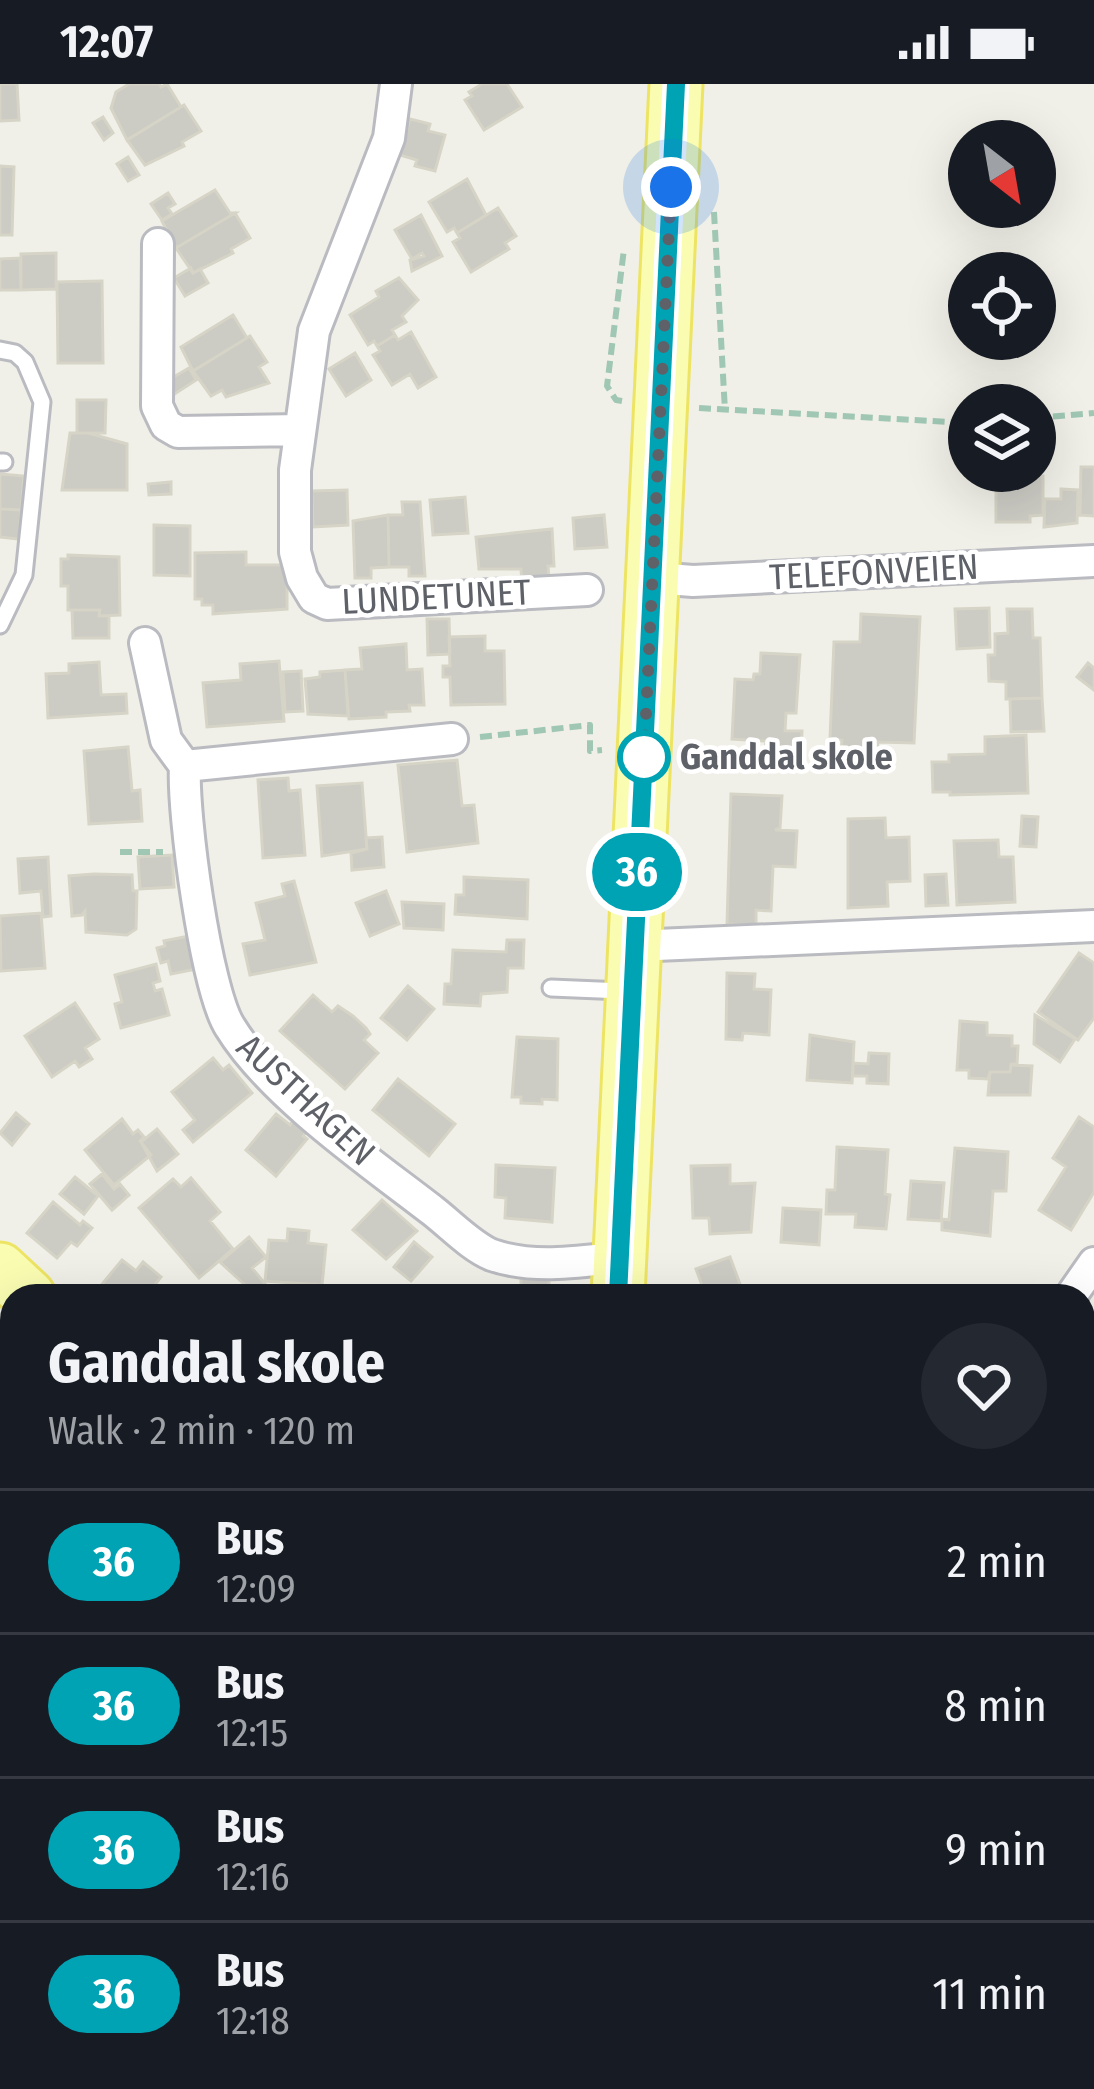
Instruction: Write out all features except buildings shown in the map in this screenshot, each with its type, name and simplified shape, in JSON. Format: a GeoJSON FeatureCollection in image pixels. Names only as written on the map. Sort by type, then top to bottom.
{"type":"FeatureCollection","features":[{"type":"Feature","properties":{"kind":"main road"},"geometry":{"type":"LineString","coordinates":[[619,1276],[676,84]]}},
{"type":"Feature","properties":{"kind":"street","name":"LUNDETUNET"},"geometry":{"type":"LineString","coordinates":[[396,84],[389,139],[314,331],[295,470],[295,552],[302,578],[314,598],[327,604],[587,590]]}},
{"type":"Feature","properties":{"kind":"street"},"geometry":{"type":"LineString","coordinates":[[158,244],[157,406],[166,425],[178,432],[300,430]]}},
{"type":"Feature","properties":{"kind":"street","name":"TELEFONVEIEN"},"geometry":{"type":"LineString","coordinates":[[655,578],[713,580],[1094,561]]}},
{"type":"Feature","properties":{"kind":"street","name":"AUSTHAGEN"},"geometry":{"type":"LineString","coordinates":[[145,643],[166,740],[185,766],[183,794],[191,852],[210,959],[228,1025],[307,1109],[488,1254],[619,1276]]}},
{"type":"Feature","properties":{"kind":"street"},"geometry":{"type":"LineString","coordinates":[[185,766],[452,740]]}},
{"type":"Feature","properties":{"kind":"street"},"geometry":{"type":"LineString","coordinates":[[633,969],[1094,926]]}},
{"type":"Feature","properties":{"kind":"lane"},"geometry":{"type":"LineString","coordinates":[[0,350],[15,352],[25,362],[42,402],[24,575],[0,625]]}},
{"type":"Feature","properties":{"kind":"lane"},"geometry":{"type":"LineString","coordinates":[[551,988],[633,969]]}},
{"type":"Feature","properties":{"kind":"path"},"geometry":{"type":"LineString","coordinates":[[713,200],[725,411]]}},
{"type":"Feature","properties":{"kind":"path"},"geometry":{"type":"LineString","coordinates":[[627,230],[607,386],[616,400],[627,401]]}},
{"type":"Feature","properties":{"kind":"path"},"geometry":{"type":"LineString","coordinates":[[699,408],[948,422]]}},
{"type":"Feature","properties":{"kind":"path"},"geometry":{"type":"LineString","coordinates":[[1056,416],[1094,413]]}},
{"type":"Feature","properties":{"kind":"path"},"geometry":{"type":"LineString","coordinates":[[452,740],[590,725],[590,751],[618,750]]}},
{"type":"Feature","properties":{"kind":"path"},"geometry":{"type":"LineString","coordinates":[[121,852],[191,852]]}},
{"type":"Feature","properties":{"kind":"bus line","name":"36"},"geometry":{"type":"LineString","coordinates":[[619,1284],[676,84]]}},
{"type":"Feature","properties":{"kind":"place","name":"Ganddal skole"},"geometry":{"type":"Point","coordinates":[644,757]}},
{"type":"Feature","properties":{"kind":"route"},"geometry":{"type":"LineString","coordinates":[[644,757],[671,187]]}}]}
